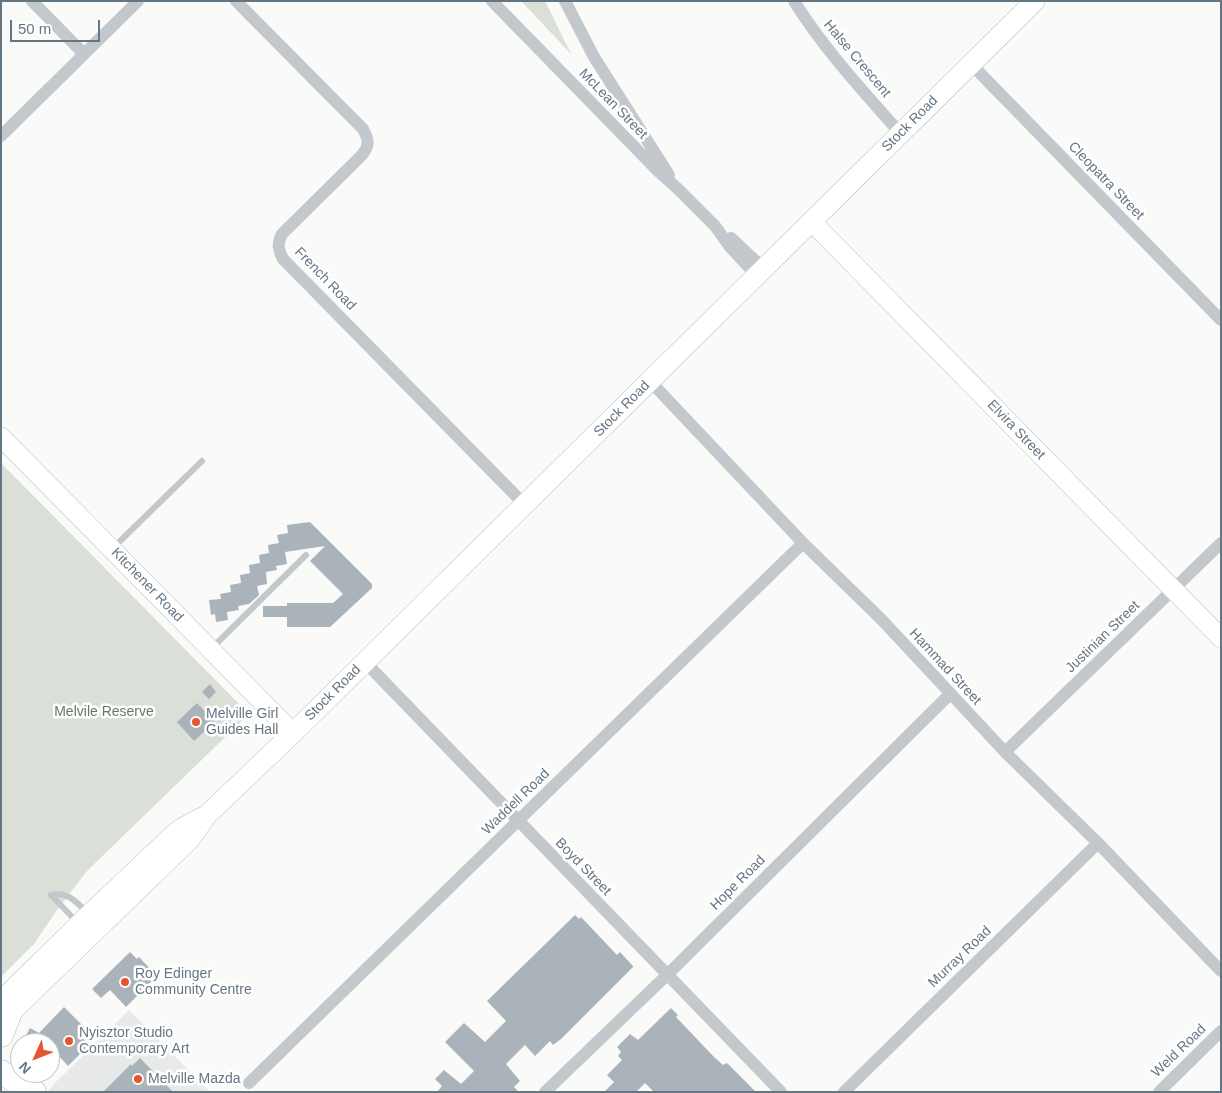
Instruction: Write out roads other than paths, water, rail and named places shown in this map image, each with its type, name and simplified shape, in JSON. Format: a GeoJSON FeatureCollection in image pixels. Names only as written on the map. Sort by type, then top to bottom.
{"type":"FeatureCollection","features":[{"type":"Feature","properties":{"kind":"highway"},"geometry":{"type":"LineString","coordinates":[[4,1071],[34,1092]]}},
{"type":"Feature","properties":{"kind":"main road","name":"Stock Road"},"geometry":{"type":"LineString","coordinates":[[3,1018],[182,828],[207,815],[293,734],[1035,1]]}},
{"type":"Feature","properties":{"kind":"street"},"geometry":{"type":"LineString","coordinates":[[32,1],[84,54]]}},
{"type":"Feature","properties":{"kind":"street"},"geometry":{"type":"LineString","coordinates":[[1,136],[138,1]]}},
{"type":"Feature","properties":{"kind":"street","name":"French Road"},"geometry":{"type":"LineString","coordinates":[[236,1],[363,129],[369,139],[368,148],[361,156],[282,234],[278,242],[279,251],[283,259],[525,505]]}},
{"type":"Feature","properties":{"kind":"street","name":"McLean Street"},"geometry":{"type":"LineString","coordinates":[[492,1],[658,171],[678,188],[714,226],[730,247],[760,272]]}},
{"type":"Feature","properties":{"kind":"street"},"geometry":{"type":"LineString","coordinates":[[565,1],[594,57],[678,188]]}},
{"type":"Feature","properties":{"kind":"street","name":"Halse Crescent"},"geometry":{"type":"LineString","coordinates":[[794,1],[842,67],[900,133]]}},
{"type":"Feature","properties":{"kind":"street","name":"Cleopatra Street"},"geometry":{"type":"LineString","coordinates":[[970,64],[1221,320]]}},
{"type":"Feature","properties":{"kind":"street","name":"Elvira Street"},"geometry":{"type":"LineString","coordinates":[[811,221],[1221,638]]}},
{"type":"Feature","properties":{"kind":"street","name":"Hammad Street"},"geometry":{"type":"LineString","coordinates":[[650,381],[803,542],[882,620],[1005,752],[1098,844],[1221,971]]}},
{"type":"Feature","properties":{"kind":"street","name":"Kitchener Road"},"geometry":{"type":"LineString","coordinates":[[1,437],[293,734]]}},
{"type":"Feature","properties":{"kind":"street","name":"Waddell Road"},"geometry":{"type":"LineString","coordinates":[[249,1083],[803,542]]}},
{"type":"Feature","properties":{"kind":"street","name":"Justinian Street"},"geometry":{"type":"LineString","coordinates":[[1005,752],[1221,543]]}},
{"type":"Feature","properties":{"kind":"street","name":"Boyd Street"},"geometry":{"type":"LineString","coordinates":[[365,662],[781,1092]]}},
{"type":"Feature","properties":{"kind":"street","name":"Hope Road"},"geometry":{"type":"LineString","coordinates":[[544,1092],[667,975],[950,694]]}},
{"type":"Feature","properties":{"kind":"street","name":"Murray Road"},"geometry":{"type":"LineString","coordinates":[[844,1092],[1098,844]]}},
{"type":"Feature","properties":{"kind":"street","name":"Weld Road"},"geometry":{"type":"LineString","coordinates":[[1159,1092],[1221,1031]]}},
{"type":"Feature","properties":{"kind":"lane"},"geometry":{"type":"LineString","coordinates":[[112,549],[202,461]]}},
{"type":"Feature","properties":{"kind":"lane"},"geometry":{"type":"LineString","coordinates":[[210,650],[306,555]]}},
{"type":"Feature","properties":{"kind":"lane"},"geometry":{"type":"LineString","coordinates":[[60,893],[66,895],[90,925],[51,895],[60,893]]}},
{"type":"Feature","properties":{"kind":"place","name":"Melville Girl Guides Hall"},"geometry":{"type":"Point","coordinates":[196,722]}},
{"type":"Feature","properties":{"kind":"place","name":"Roy Edinger Community Centre"},"geometry":{"type":"Point","coordinates":[125,982]}},
{"type":"Feature","properties":{"kind":"place","name":"Nyisztor Studio Contemporary Art"},"geometry":{"type":"Point","coordinates":[69,1041]}},
{"type":"Feature","properties":{"kind":"place","name":"Melville Mazda"},"geometry":{"type":"Point","coordinates":[138,1079]}},
{"type":"Feature","properties":{"kind":"park label","name":"Melvile Reserve"},"geometry":{"type":"Point","coordinates":[104,712]}}]}
